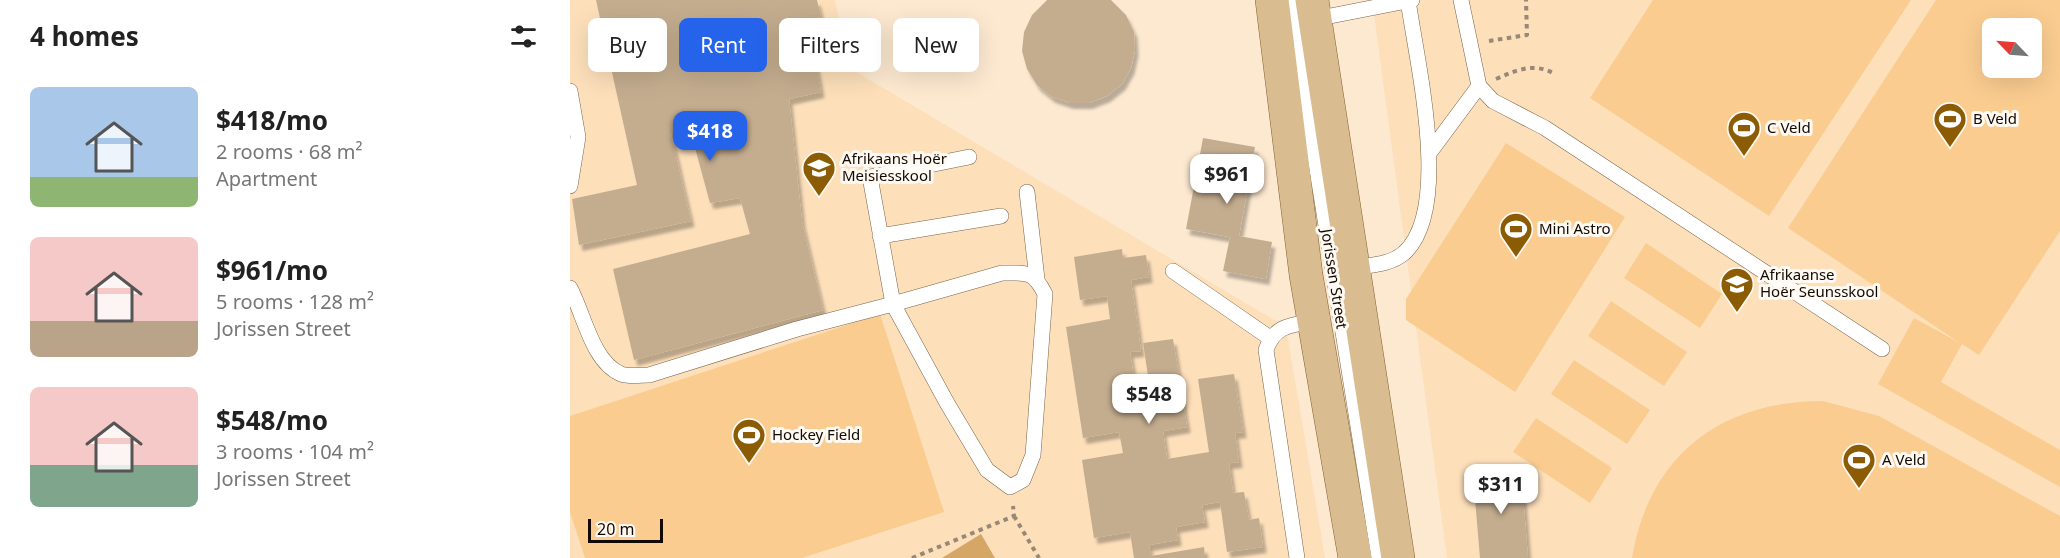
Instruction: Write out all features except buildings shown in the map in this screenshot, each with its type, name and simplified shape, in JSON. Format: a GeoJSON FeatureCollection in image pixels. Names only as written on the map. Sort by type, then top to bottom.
{"type":"FeatureCollection","features":[{"type":"Feature","properties":{"kind":"main road","name":"Jorissen Street"},"geometry":{"type":"LineString","coordinates":[[1272,0],[1328,272],[1398,558]]}},
{"type":"Feature","properties":{"kind":"main road","name":"Jorissen Street"},"geometry":{"type":"LineString","coordinates":[[1305,3],[1328,272],[1313,321],[1355,558]]}},
{"type":"Feature","properties":{"kind":"lane"},"geometry":{"type":"LineString","coordinates":[[1305,3],[1409,0],[1430,152],[1428,204],[1423,225],[1415,241],[1395,259],[1328,272]]}},
{"type":"Feature","properties":{"kind":"lane"},"geometry":{"type":"LineString","coordinates":[[1461,0],[1479,86],[1493,101],[1545,128],[1882,349]]}},
{"type":"Feature","properties":{"kind":"lane"},"geometry":{"type":"LineString","coordinates":[[1430,152],[1479,86]]}},
{"type":"Feature","properties":{"kind":"lane"},"geometry":{"type":"LineString","coordinates":[[570,91],[578,137],[570,186]]}},
{"type":"Feature","properties":{"kind":"lane"},"geometry":{"type":"LineString","coordinates":[[969,157],[870,177],[893,304],[947,404],[987,470],[1010,487],[1023,480],[1034,455],[1045,294],[1037,279],[1027,192]]}},
{"type":"Feature","properties":{"kind":"lane"},"geometry":{"type":"LineString","coordinates":[[880,236],[1001,216]]}},
{"type":"Feature","properties":{"kind":"lane"},"geometry":{"type":"LineString","coordinates":[[1173,271],[1270,338]]}},
{"type":"Feature","properties":{"kind":"lane","name":"Jorissen Street"},"geometry":{"type":"LineString","coordinates":[[1328,272],[1365,558]]}},
{"type":"Feature","properties":{"kind":"lane","name":"Jorissen Street"},"geometry":{"type":"LineString","coordinates":[[1328,272],[1379,558]]}},
{"type":"Feature","properties":{"kind":"lane"},"geometry":{"type":"LineString","coordinates":[[570,288],[582,311],[595,350],[610,368],[623,375],[649,375],[797,329],[1002,273],[1029,273],[1037,279]]}},
{"type":"Feature","properties":{"kind":"lane"},"geometry":{"type":"LineString","coordinates":[[1297,558],[1266,350],[1270,338],[1279,329],[1313,321]]}},
{"type":"Feature","properties":{"kind":"path"},"geometry":{"type":"LineString","coordinates":[[1469,45],[1527,35],[1526,0]]}},
{"type":"Feature","properties":{"kind":"path"},"geometry":{"type":"LineString","coordinates":[[1479,86],[1522,67],[1543,68],[1555,74]]}},
{"type":"Feature","properties":{"kind":"path"},"geometry":{"type":"LineString","coordinates":[[1010,487],[1014,516],[1039,558]]}},
{"type":"Feature","properties":{"kind":"path"},"geometry":{"type":"LineString","coordinates":[[912,558],[1014,516]]}},
{"type":"Feature","properties":{"kind":"shaded area","name":"Afrikaans Hoër Meisiesskool"},"geometry":{"type":"Polygon","coordinates":[[[570,0],[835,0],[838,18],[779,18],[779,72],[856,72],[1286,327],[1325,558],[570,558],[570,0]]]}},
{"type":"Feature","properties":{"kind":"shaded area","name":"Afrikaanse Hoër Seunsskool"},"geometry":{"type":"Polygon","coordinates":[[[1372,0],[2060,0],[2060,558],[1447,558],[1372,0]]]}},
{"type":"Feature","properties":{"kind":"shaded area","name":"C Veld"},"geometry":{"type":"Polygon","coordinates":[[[1653,0],[1911,0],[1769,216],[1590,98],[1653,0]]]}},
{"type":"Feature","properties":{"kind":"shaded area","name":"B Veld"},"geometry":{"type":"Polygon","coordinates":[[[1936,0],[2060,0],[2060,231],[1979,355],[1962,344],[1941,382],[2060,450],[2060,487],[1878,384],[1914,318],[1960,343],[1788,228],[1936,0]]]}},
{"type":"Feature","properties":{"kind":"shaded area","name":"Mini Astro"},"geometry":{"type":"Polygon","coordinates":[[[1506,143],[1625,217],[1515,392],[1406,320],[1406,299],[1506,143]]]}},
{"type":"Feature","properties":{"kind":"shaded area"},"geometry":{"type":"Polygon","coordinates":[[[1646,243],[1722,294],[1700,328],[1624,278],[1646,243]]]}},
{"type":"Feature","properties":{"kind":"shaded area"},"geometry":{"type":"Polygon","coordinates":[[[1611,301],[1687,352],[1664,386],[1588,336],[1611,301]]]}},
{"type":"Feature","properties":{"kind":"shaded area","name":"Hockey Field"},"geometry":{"type":"Polygon","coordinates":[[[880,314],[944,512],[802,558],[585,558],[570,512],[570,416],[880,314]]]}},
{"type":"Feature","properties":{"kind":"shaded area"},"geometry":{"type":"Polygon","coordinates":[[[1574,360],[1650,410],[1627,444],[1551,394],[1574,360]]]}},
{"type":"Feature","properties":{"kind":"shaded area"},"geometry":{"type":"Polygon","coordinates":[[[1823,401],[1879,416],[2060,516],[2060,558],[1632,558],[1641,522],[1655,490],[1673,463],[1696,441],[1722,424],[1753,411],[1786,404],[1823,401]]]}},
{"type":"Feature","properties":{"kind":"shaded area"},"geometry":{"type":"Polygon","coordinates":[[[1536,418],[1612,468],[1590,503],[1513,452],[1536,418]]]}},
{"type":"Feature","properties":{"kind":"shaded area"},"geometry":{"type":"Polygon","coordinates":[[[981,534],[995,558],[942,558],[981,534]]]}},
{"type":"Feature","properties":{"kind":"place","name":"B Veld"},"geometry":{"type":"Point","coordinates":[1950,148]}},
{"type":"Feature","properties":{"kind":"place","name":"C Veld"},"geometry":{"type":"Point","coordinates":[1744,157]}},
{"type":"Feature","properties":{"kind":"place","name":"Afrikaans Hoër Meisiesskool"},"geometry":{"type":"Point","coordinates":[819,197]}},
{"type":"Feature","properties":{"kind":"place","name":"Mini Astro"},"geometry":{"type":"Point","coordinates":[1516,258]}},
{"type":"Feature","properties":{"kind":"place","name":"Afrikaanse Hoër Seunsskool"},"geometry":{"type":"Point","coordinates":[1737,313]}},
{"type":"Feature","properties":{"kind":"place","name":"Hockey Field"},"geometry":{"type":"Point","coordinates":[749,464]}},
{"type":"Feature","properties":{"kind":"place","name":"A Veld"},"geometry":{"type":"Point","coordinates":[1859,489]}}]}
